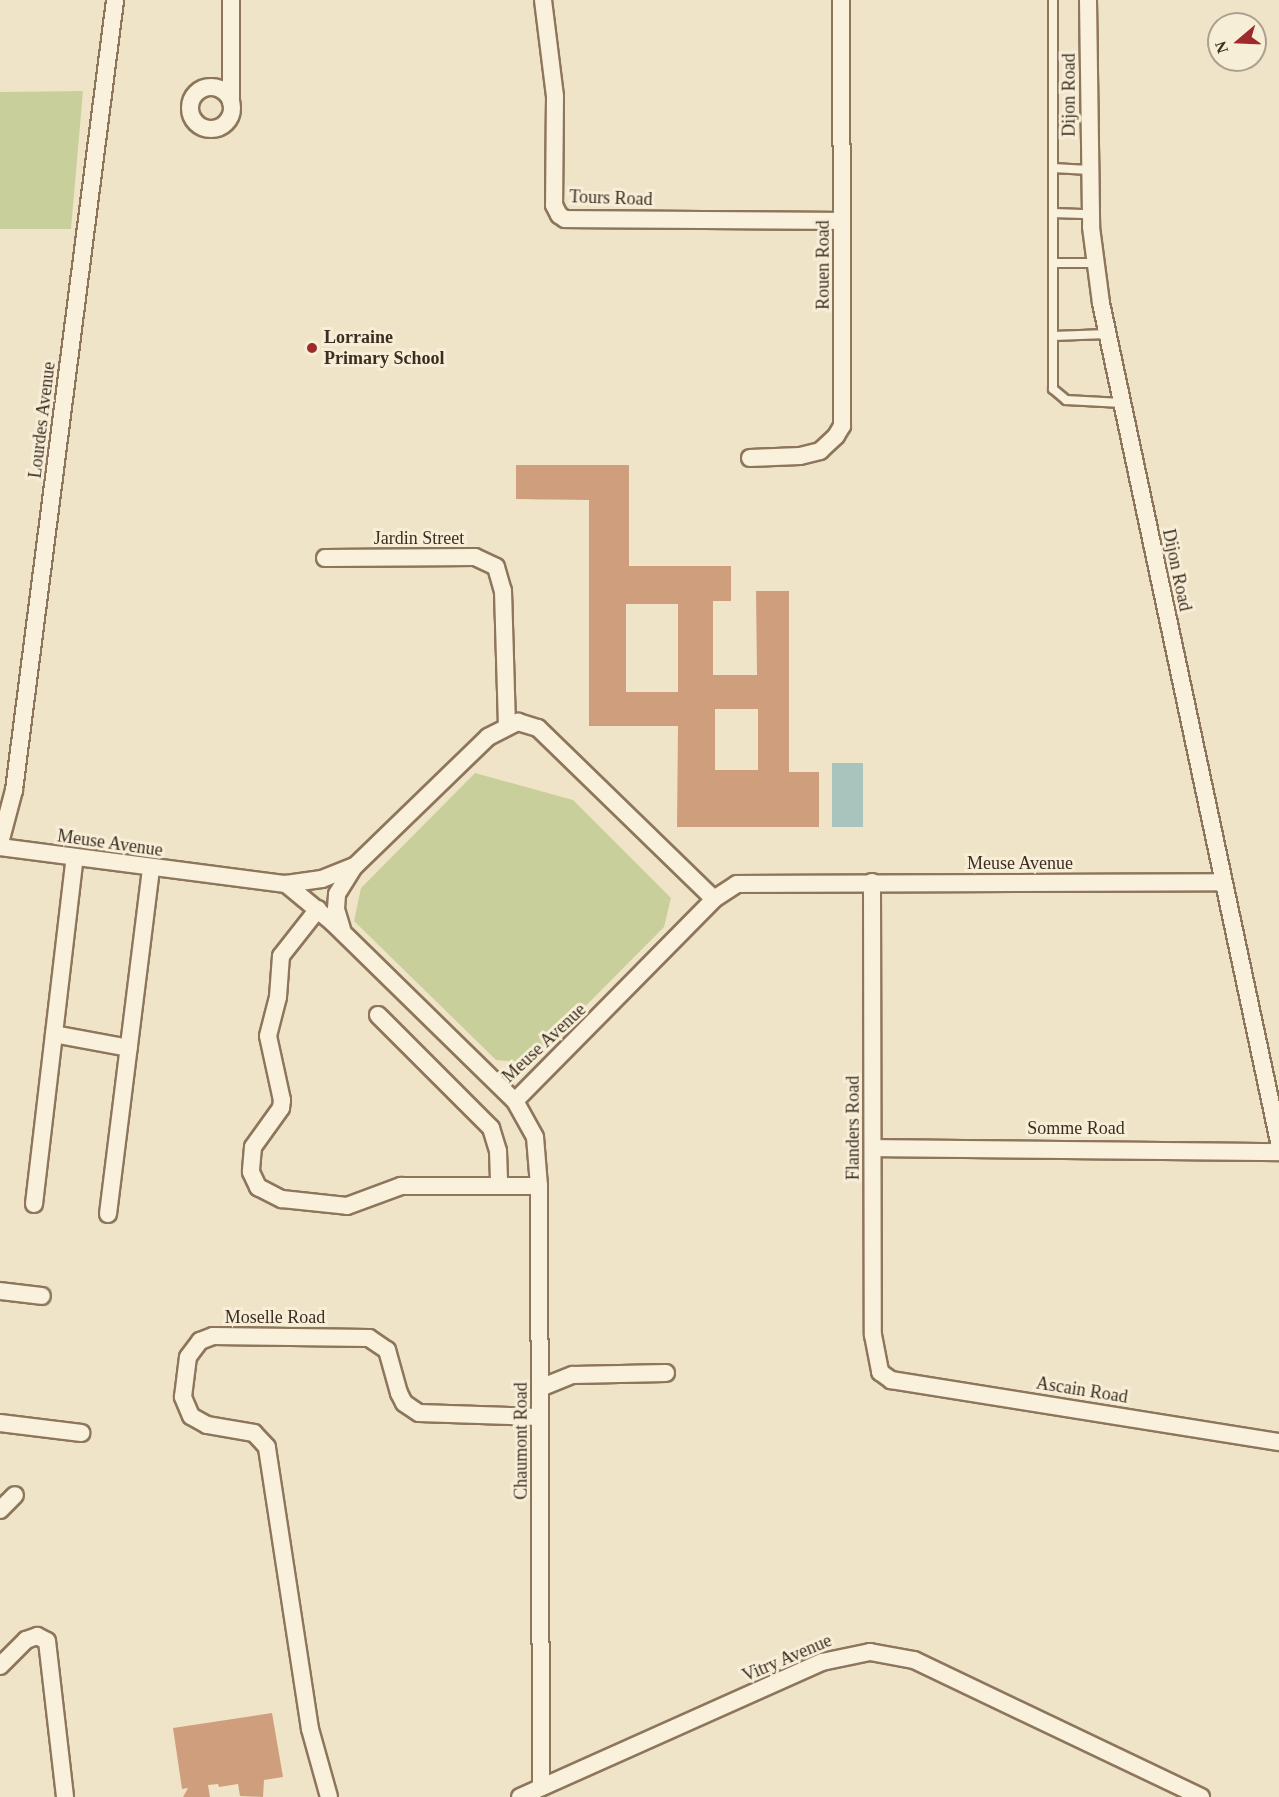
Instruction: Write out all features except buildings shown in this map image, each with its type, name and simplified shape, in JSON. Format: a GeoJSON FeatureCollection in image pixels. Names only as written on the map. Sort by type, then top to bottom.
{"type":"FeatureCollection","features":[{"type":"Feature","properties":{"kind":"street","name":"Lourdes Avenue"},"geometry":{"type":"LineString","coordinates":[[0,845],[14,790],[115,0]]}},
{"type":"Feature","properties":{"kind":"street"},"geometry":{"type":"LineString","coordinates":[[231,0],[231,102]]}},
{"type":"Feature","properties":{"kind":"street","name":"Tours Road"},"geometry":{"type":"LineString","coordinates":[[543,0],[555,96],[554,205],[559,215],[565,219],[842,221]]}},
{"type":"Feature","properties":{"kind":"street","name":"Rouen Road"},"geometry":{"type":"LineString","coordinates":[[750,458],[800,456],[820,451],[836,436],[842,426],[841,0]]}},
{"type":"Feature","properties":{"kind":"street","name":"Dijon Road"},"geometry":{"type":"LineString","coordinates":[[1088,0],[1090,214],[1095,263],[1107,334],[1279,1142]]}},
{"type":"Feature","properties":{"kind":"street","name":"Jardin Street"},"geometry":{"type":"LineString","coordinates":[[325,558],[475,557],[496,567],[503,591],[507,724]]}},
{"type":"Feature","properties":{"kind":"street"},"geometry":{"type":"LineString","coordinates":[[507,724],[518,722],[538,728],[714,899]]}},
{"type":"Feature","properties":{"kind":"street","name":"Meuse Avenue"},"geometry":{"type":"LineString","coordinates":[[345,936],[336,909],[337,894],[354,866],[488,737],[507,724]]}},
{"type":"Feature","properties":{"kind":"street","name":"Meuse Avenue"},"geometry":{"type":"LineString","coordinates":[[0,845],[152,868],[286,884],[322,879],[354,866]]}},
{"type":"Feature","properties":{"kind":"street"},"geometry":{"type":"LineString","coordinates":[[34,1204],[75,857]]}},
{"type":"Feature","properties":{"kind":"street"},"geometry":{"type":"LineString","coordinates":[[108,1215],[152,868]]}},
{"type":"Feature","properties":{"kind":"street","name":"Flanders Road"},"geometry":{"type":"LineString","coordinates":[[872,882],[873,1335],[880,1372]]}},
{"type":"Feature","properties":{"kind":"street","name":"Meuse Avenue"},"geometry":{"type":"LineString","coordinates":[[286,884],[318,909],[515,1101],[714,899],[737,884],[1222,882]]}},
{"type":"Feature","properties":{"kind":"street"},"geometry":{"type":"LineString","coordinates":[[318,909],[280,956],[278,997],[268,1036],[281,1108],[253,1147],[253,1180],[267,1193],[282,1198],[347,1206],[401,1186],[539,1186]]}},
{"type":"Feature","properties":{"kind":"street"},"geometry":{"type":"LineString","coordinates":[[378,1015],[491,1128],[498,1151],[499,1185]]}},
{"type":"Feature","properties":{"kind":"street"},"geometry":{"type":"LineString","coordinates":[[54,1034],[129,1048]]}},
{"type":"Feature","properties":{"kind":"street","name":"Chaumont Road"},"geometry":{"type":"LineString","coordinates":[[515,1101],[535,1137],[539,1186],[541,1787]]}},
{"type":"Feature","properties":{"kind":"street","name":"Somme Road"},"geometry":{"type":"LineString","coordinates":[[873,1148],[1279,1152]]}},
{"type":"Feature","properties":{"kind":"street"},"geometry":{"type":"LineString","coordinates":[[0,1291],[42,1296]]}},
{"type":"Feature","properties":{"kind":"street","name":"Moselle Road"},"geometry":{"type":"LineString","coordinates":[[329,1797],[310,1729],[267,1447],[254,1433],[207,1425],[191,1416],[183,1397],[188,1357],[200,1341],[213,1336],[369,1338],[387,1350],[399,1394],[404,1403],[419,1413],[540,1417]]}},
{"type":"Feature","properties":{"kind":"street","name":"Ascain Road"},"geometry":{"type":"LineString","coordinates":[[880,1372],[891,1380],[1279,1442]]}},
{"type":"Feature","properties":{"kind":"street"},"geometry":{"type":"LineString","coordinates":[[540,1388],[573,1375],[666,1373]]}},
{"type":"Feature","properties":{"kind":"street"},"geometry":{"type":"LineString","coordinates":[[0,1423],[81,1433]]}},
{"type":"Feature","properties":{"kind":"street"},"geometry":{"type":"LineString","coordinates":[[0,1510],[15,1495]]}},
{"type":"Feature","properties":{"kind":"street"},"geometry":{"type":"LineString","coordinates":[[0,1666],[31,1637],[43,1637],[47,1641],[65,1797]]}},
{"type":"Feature","properties":{"kind":"street","name":"Vitry Avenue"},"geometry":{"type":"LineString","coordinates":[[520,1797],[822,1662],[870,1652],[914,1660],[1201,1797]]}},
{"type":"Feature","properties":{"kind":"lane"},"geometry":{"type":"LineString","coordinates":[[1053,0],[1053,389],[1061,399],[1122,403]]}},
{"type":"Feature","properties":{"kind":"lane"},"geometry":{"type":"LineString","coordinates":[[1053,168],[1089,170]]}},
{"type":"Feature","properties":{"kind":"lane"},"geometry":{"type":"LineString","coordinates":[[1053,213],[1090,214]]}},
{"type":"Feature","properties":{"kind":"lane"},"geometry":{"type":"LineString","coordinates":[[1053,263],[1095,263]]}},
{"type":"Feature","properties":{"kind":"lane"},"geometry":{"type":"LineString","coordinates":[[1053,336],[1107,334]]}},
{"type":"Feature","properties":{"kind":"green space"},"geometry":{"type":"Polygon","coordinates":[[[83,91],[71,229],[0,229],[0,92],[83,91]]]}},
{"type":"Feature","properties":{"kind":"green space"},"geometry":{"type":"Polygon","coordinates":[[[475,773],[573,800],[671,898],[664,927],[529,1063],[496,1060],[354,921],[361,888],[475,773]]]}},
{"type":"Feature","properties":{"kind":"water"},"geometry":{"type":"Polygon","coordinates":[[[832,763],[863,763],[863,827],[832,827],[832,763]]]}},
{"type":"Feature","properties":{"kind":"place","name":"Lorraine Primary School"},"geometry":{"type":"Point","coordinates":[312,348]}}]}
